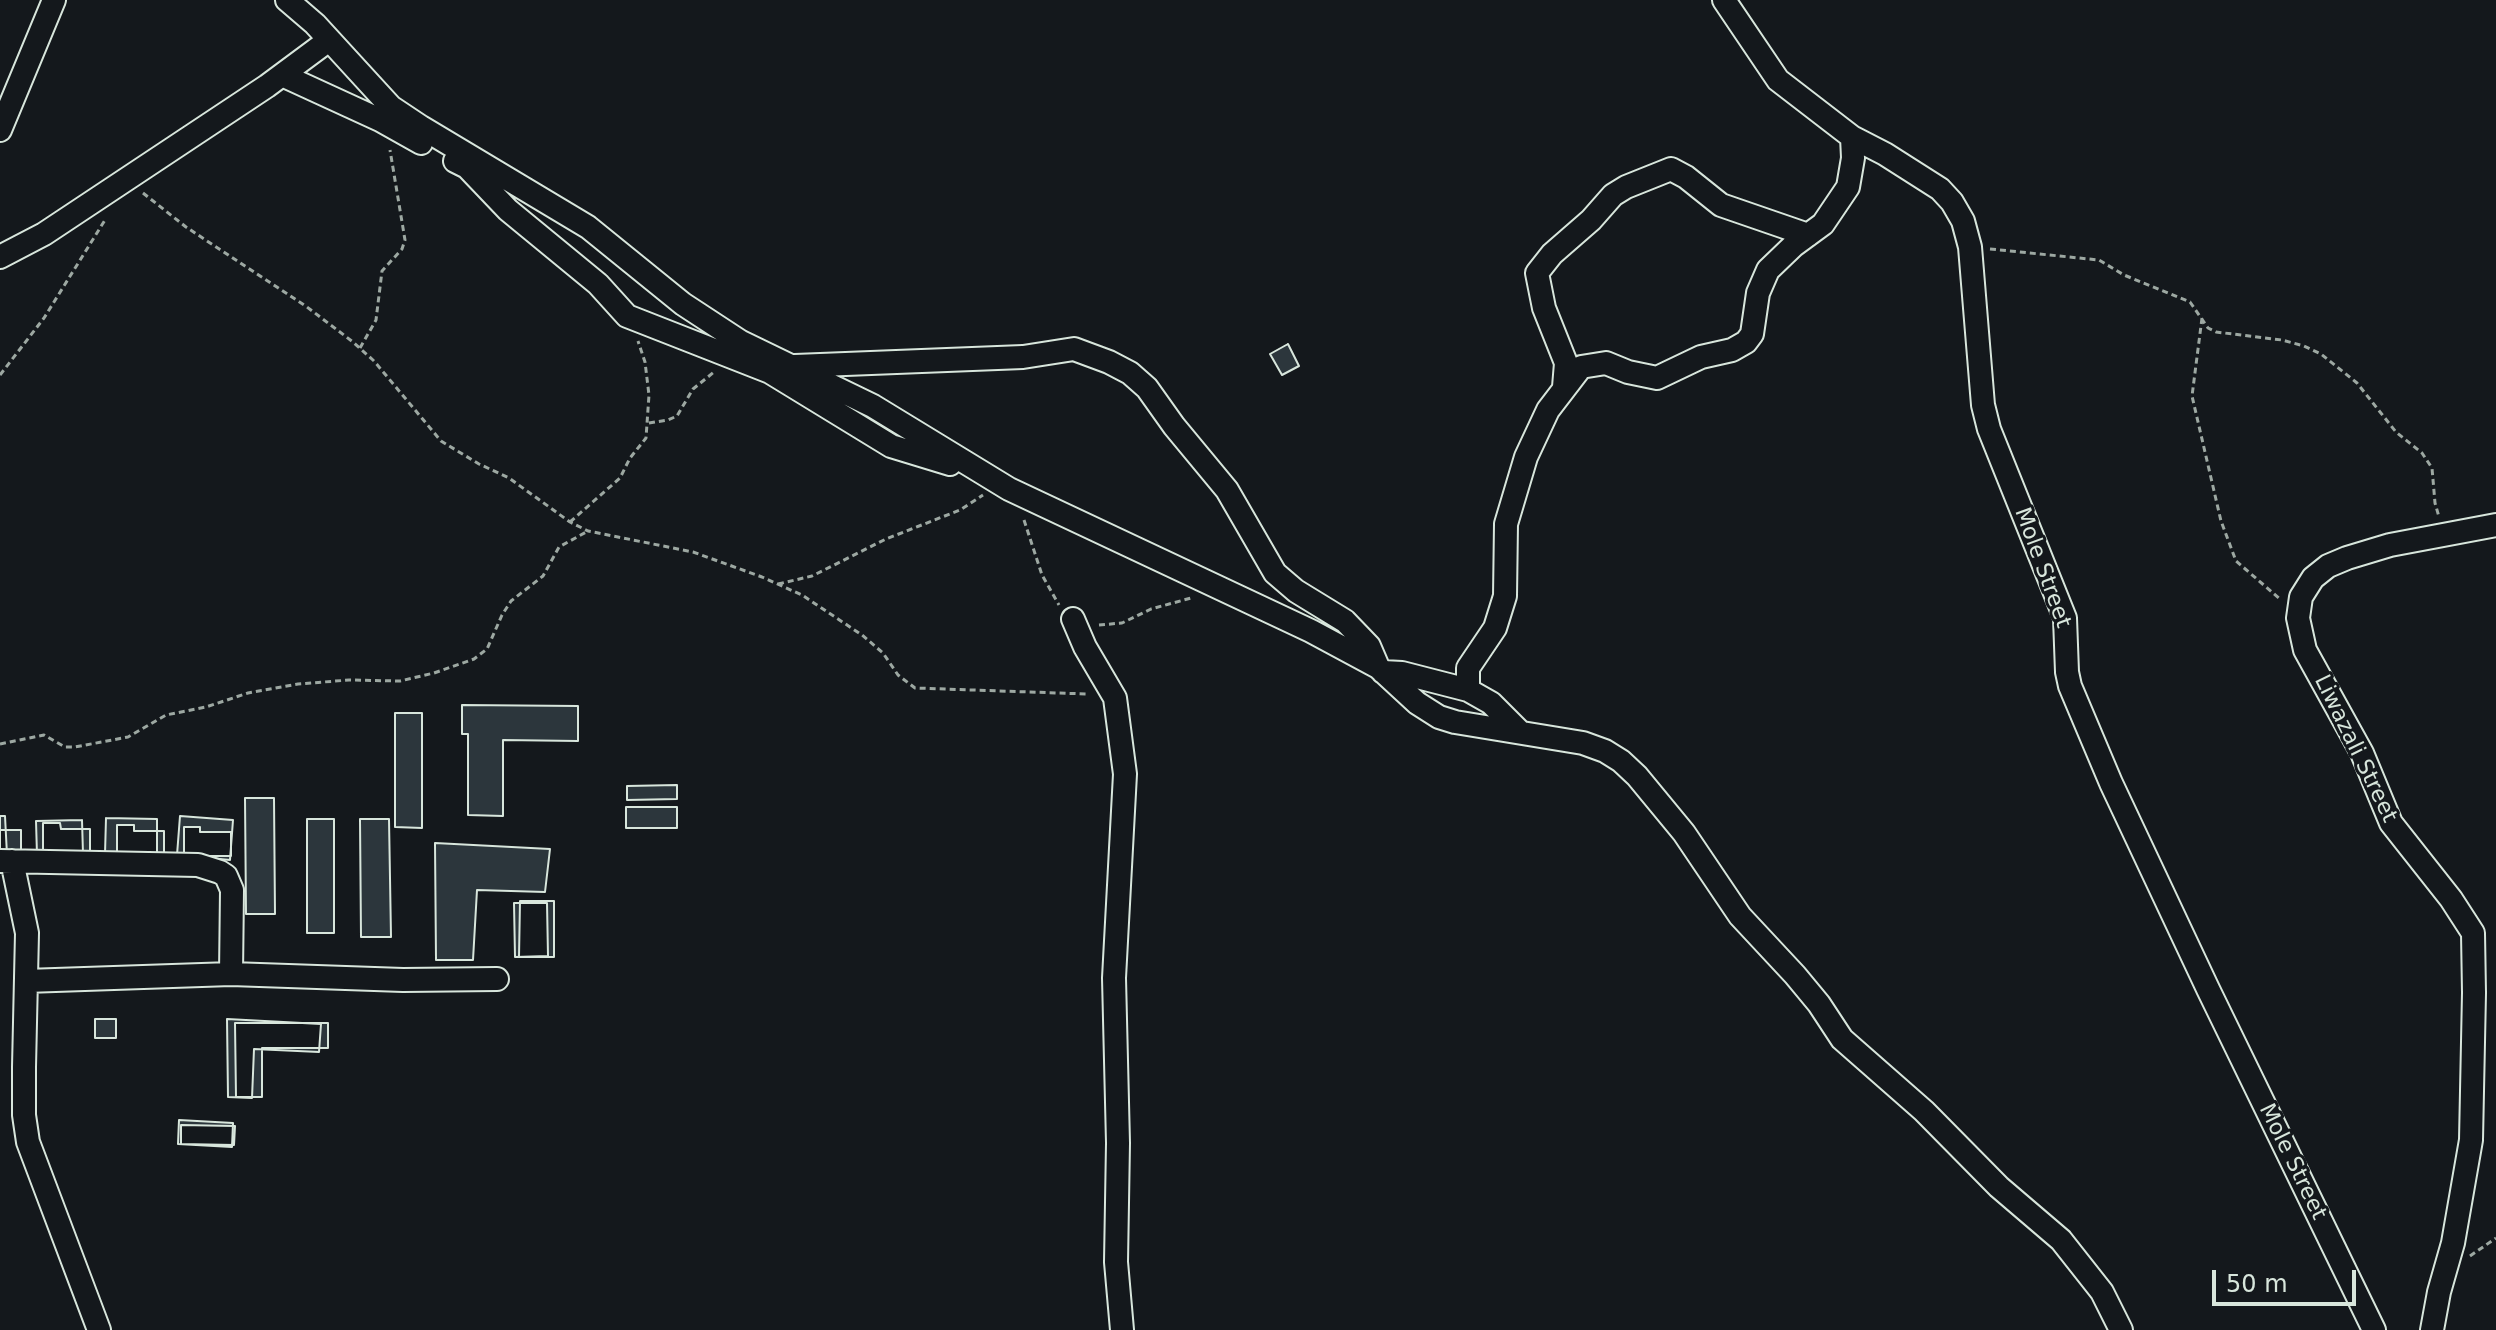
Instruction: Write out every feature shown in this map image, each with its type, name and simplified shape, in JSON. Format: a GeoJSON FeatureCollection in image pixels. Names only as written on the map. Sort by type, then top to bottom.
{"type":"FeatureCollection","features":[{"type":"Feature","properties":{"kind":"street"},"geometry":{"type":"LineString","coordinates":[[0,130],[54,0]]}},
{"type":"Feature","properties":{"kind":"street"},"geometry":{"type":"LineString","coordinates":[[287,0],[391,107],[588,227],[716,327],[873,406],[999,483],[1115,541],[1152,555],[1220,590],[1300,625],[1380,669],[1417,703],[1439,717],[1567,739],[1605,751],[1637,776],[1684,833],[1740,916],[1795,975],[1842,1039],[1924,1111],[1999,1187],[2061,1240],[2102,1292],[2121,1330]]}},
{"type":"Feature","properties":{"kind":"street","name":"Mole Street"},"geometry":{"type":"LineString","coordinates":[[1724,0],[1778,80],[1852,137],[1940,189],[1963,221],[1970,247],[1983,405],[1989,429],[2065,618],[2070,686],[2111,783],[2201,975],[2374,1330]]}},
{"type":"Feature","properties":{"kind":"street"},"geometry":{"type":"LineString","coordinates":[[0,257],[44,234],[282,75],[329,40]]}},
{"type":"Feature","properties":{"kind":"street"},"geometry":{"type":"LineString","coordinates":[[282,75],[384,123],[467,167],[508,210],[598,284],[627,316],[783,379],[891,446],[999,483]]}},
{"type":"Feature","properties":{"kind":"street"},"geometry":{"type":"LineString","coordinates":[[1468,690],[1468,668],[1473,656],[1495,628],[1505,596],[1506,524],[1526,457],[1548,410],[1578,369],[1590,364],[1606,363],[1657,378],[1701,357],[1740,346],[1752,334],[1758,293],[1768,270],[1830,216],[1848,187],[1853,158],[1852,137]]}},
{"type":"Feature","properties":{"kind":"street"},"geometry":{"type":"LineString","coordinates":[[1564,387],[1566,363],[1544,308],[1537,273],[1552,254],[1591,220],[1613,195],[1671,169],[1721,205],[1808,235]]}},
{"type":"Feature","properties":{"kind":"street"},"geometry":{"type":"LineString","coordinates":[[790,366],[1023,357],[1074,349],[1109,362],[1138,378],[1227,490],[1275,573],[1296,591],[1345,621],[1369,646],[1380,669]]}},
{"type":"Feature","properties":{"kind":"street"},"geometry":{"type":"LineString","coordinates":[[2298,613],[2301,597],[2313,578],[2328,566],[2390,545],[2496,525]]}},
{"type":"Feature","properties":{"kind":"street","name":"Liwazali Street"},"geometry":{"type":"LineString","coordinates":[[2298,613],[2301,641],[2362,753],[2391,823],[2451,899],[2473,933],[2471,1140],[2453,1243],[2432,1330]]}},
{"type":"Feature","properties":{"kind":"street"},"geometry":{"type":"LineString","coordinates":[[1073,619],[1085,647],[1115,698],[1125,774],[1114,978],[1118,1143],[1116,1262],[1122,1330]]}},
{"type":"Feature","properties":{"kind":"street"},"geometry":{"type":"LineString","coordinates":[[1380,669],[1468,690],[1491,703],[1520,732]]}},
{"type":"Feature","properties":{"kind":"street"},"geometry":{"type":"LineString","coordinates":[[99,1330],[28,1142],[24,1115],[27,933],[6,861],[198,865],[220,872],[226,876],[232,890],[231,974]]}},
{"type":"Feature","properties":{"kind":"street"},"geometry":{"type":"LineString","coordinates":[[26,981],[231,974],[403,980],[497,979]]}},
{"type":"Feature","properties":{"kind":"path"},"geometry":{"type":"LineString","coordinates":[[360,349],[376,320],[382,271],[402,249],[405,240],[384,123]]}},
{"type":"Feature","properties":{"kind":"path"},"geometry":{"type":"LineString","coordinates":[[126,179],[186,227],[307,307],[360,349],[374,361],[441,441],[509,478],[570,522],[588,531],[693,552],[802,595],[862,635],[883,653],[898,675],[915,688],[1080,693],[1115,698]]}},
{"type":"Feature","properties":{"kind":"path"},"geometry":{"type":"LineString","coordinates":[[0,375],[44,318],[111,211]]}},
{"type":"Feature","properties":{"kind":"path"},"geometry":{"type":"LineString","coordinates":[[1970,247],[2099,260],[2124,275],[2190,302],[2208,328],[2216,332],[2282,340],[2304,346],[2340,368],[2357,383],[2396,432],[2422,453],[2432,468],[2435,503],[2447,535]]}},
{"type":"Feature","properties":{"kind":"path"},"geometry":{"type":"LineString","coordinates":[[570,522],[620,478],[630,458],[646,438],[649,395],[645,362],[627,316]]}},
{"type":"Feature","properties":{"kind":"path"},"geometry":{"type":"LineString","coordinates":[[2202,318],[2192,396],[2221,521],[2236,561],[2298,613]]}},
{"type":"Feature","properties":{"kind":"path"},"geometry":{"type":"LineString","coordinates":[[649,423],[677,416],[697,384],[735,360]]}},
{"type":"Feature","properties":{"kind":"path"},"geometry":{"type":"LineString","coordinates":[[778,584],[812,576],[886,539],[960,510],[999,483],[1042,575],[1061,609],[1073,619],[1088,625],[1122,623],[1151,609],[1220,590]]}},
{"type":"Feature","properties":{"kind":"path"},"geometry":{"type":"LineString","coordinates":[[0,744],[44,735],[65,747],[75,747],[128,737],[166,715],[206,707],[248,693],[298,684],[349,680],[400,681],[474,659],[487,649],[511,601],[543,576],[559,547],[588,531]]}},
{"type":"Feature","properties":{"kind":"building"},"geometry":{"type":"Polygon","coordinates":[[[1288,344],[1299,366],[1282,375],[1270,354],[1288,344]]]}},
{"type":"Feature","properties":{"kind":"building"},"geometry":{"type":"Polygon","coordinates":[[[462,705],[578,706],[578,741],[503,740],[503,816],[468,815],[468,734],[462,734],[462,705]]]}},
{"type":"Feature","properties":{"kind":"building"},"geometry":{"type":"Polygon","coordinates":[[[395,713],[422,713],[422,828],[395,827],[395,713]]]}},
{"type":"Feature","properties":{"kind":"building"},"geometry":{"type":"Polygon","coordinates":[[[677,785],[677,799],[627,800],[627,786],[677,785]]]}},
{"type":"Feature","properties":{"kind":"building"},"geometry":{"type":"Polygon","coordinates":[[[245,798],[274,798],[275,914],[246,914],[245,798]]]}},
{"type":"Feature","properties":{"kind":"building"},"geometry":{"type":"Polygon","coordinates":[[[626,807],[677,807],[677,828],[626,828],[626,807]]]}},
{"type":"Feature","properties":{"kind":"building"},"geometry":{"type":"Polygon","coordinates":[[[0,816],[5,816],[7,855],[0,855],[0,816]]]}},
{"type":"Feature","properties":{"kind":"building"},"geometry":{"type":"Polygon","coordinates":[[[180,816],[233,820],[230,860],[177,855],[180,816]]]}},
{"type":"Feature","properties":{"kind":"building"},"geometry":{"type":"Polygon","coordinates":[[[106,818],[157,819],[157,855],[105,854],[106,818]]]}},
{"type":"Feature","properties":{"kind":"building"},"geometry":{"type":"Polygon","coordinates":[[[307,819],[334,819],[334,933],[307,933],[307,819]]]}},
{"type":"Feature","properties":{"kind":"building"},"geometry":{"type":"Polygon","coordinates":[[[360,819],[389,819],[391,937],[361,937],[360,819]]]}},
{"type":"Feature","properties":{"kind":"building"},"geometry":{"type":"Polygon","coordinates":[[[82,820],[83,854],[37,855],[36,821],[82,820]]]}},
{"type":"Feature","properties":{"kind":"building"},"geometry":{"type":"Polygon","coordinates":[[[43,823],[60,823],[61,829],[90,829],[90,853],[43,853],[43,823]]]}},
{"type":"Feature","properties":{"kind":"building"},"geometry":{"type":"Polygon","coordinates":[[[117,825],[134,825],[134,831],[164,831],[164,855],[117,855],[117,825]]]}},
{"type":"Feature","properties":{"kind":"building"},"geometry":{"type":"Polygon","coordinates":[[[184,827],[200,827],[200,832],[231,832],[231,856],[184,856],[184,827]]]}},
{"type":"Feature","properties":{"kind":"building"},"geometry":{"type":"Polygon","coordinates":[[[0,830],[21,830],[21,855],[0,854],[0,830]]]}},
{"type":"Feature","properties":{"kind":"building"},"geometry":{"type":"Polygon","coordinates":[[[435,843],[550,849],[545,892],[477,890],[473,960],[436,960],[435,843]]]}},
{"type":"Feature","properties":{"kind":"building"},"geometry":{"type":"Polygon","coordinates":[[[520,901],[554,901],[554,957],[519,957],[520,901]]]}},
{"type":"Feature","properties":{"kind":"building"},"geometry":{"type":"Polygon","coordinates":[[[514,903],[547,903],[548,956],[515,957],[514,903]]]}},
{"type":"Feature","properties":{"kind":"building"},"geometry":{"type":"Polygon","coordinates":[[[95,1019],[116,1019],[116,1038],[95,1038],[95,1019]]]}},
{"type":"Feature","properties":{"kind":"building"},"geometry":{"type":"Polygon","coordinates":[[[227,1019],[321,1024],[319,1052],[254,1049],[252,1098],[228,1097],[227,1019]]]}},
{"type":"Feature","properties":{"kind":"building"},"geometry":{"type":"Polygon","coordinates":[[[235,1023],[328,1023],[328,1048],[262,1048],[262,1097],[236,1097],[235,1023]]]}},
{"type":"Feature","properties":{"kind":"building"},"geometry":{"type":"Polygon","coordinates":[[[179,1120],[233,1123],[232,1147],[178,1144],[179,1120]]]}},
{"type":"Feature","properties":{"kind":"building"},"geometry":{"type":"Polygon","coordinates":[[[181,1125],[235,1126],[234,1145],[181,1144],[181,1125]]]}}]}
